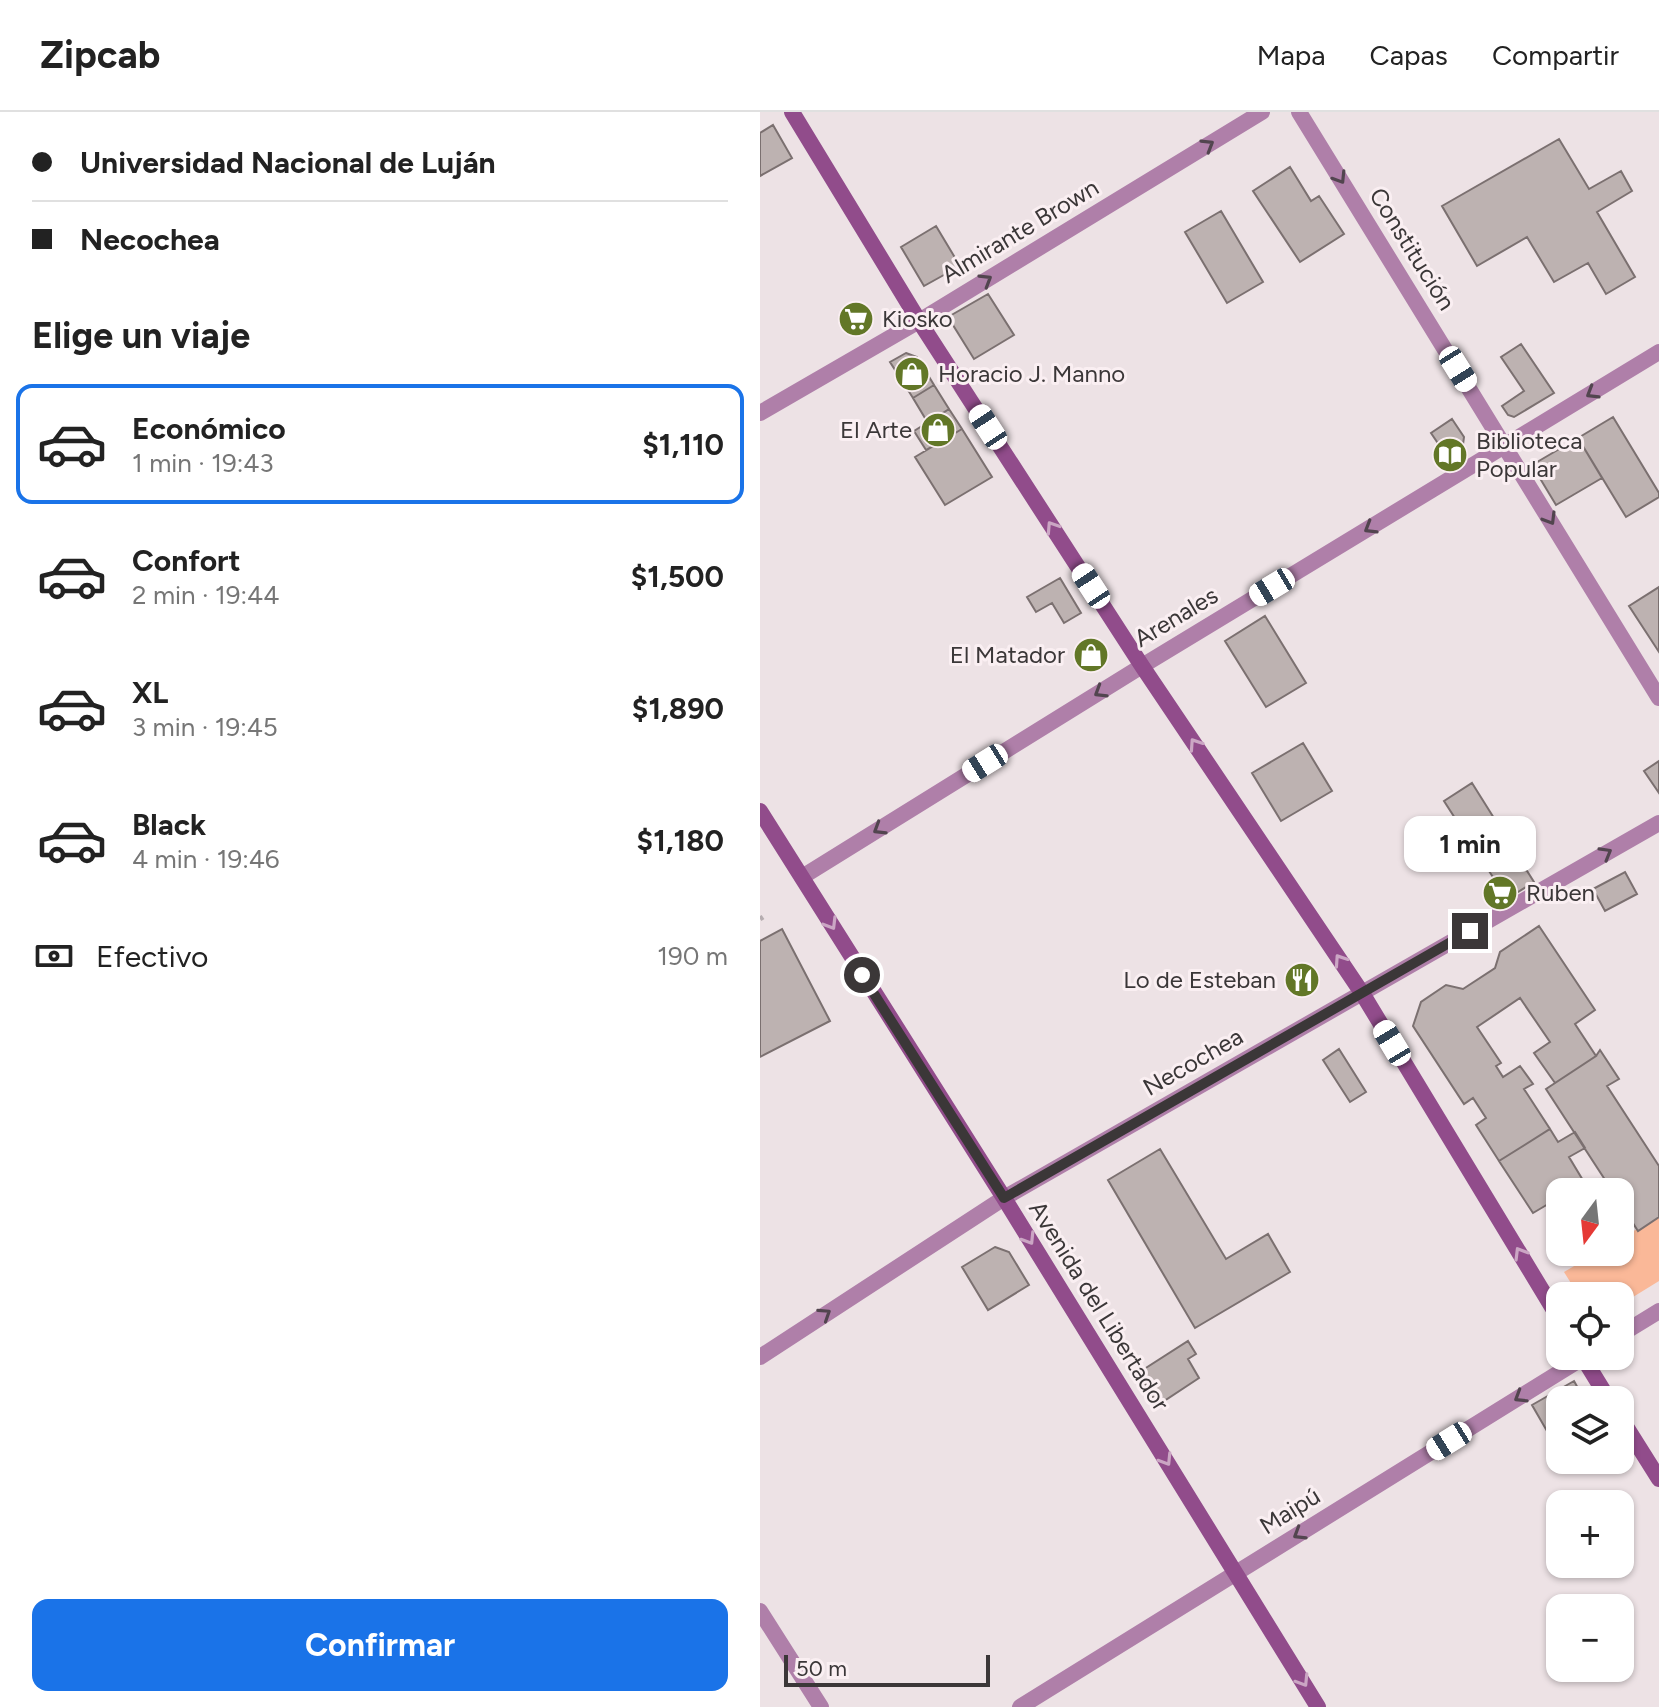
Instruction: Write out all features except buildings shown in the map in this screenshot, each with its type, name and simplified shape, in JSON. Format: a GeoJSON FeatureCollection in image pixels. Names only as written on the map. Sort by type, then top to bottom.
{"type":"FeatureCollection","features":[{"type":"Feature","properties":{"kind":"main road"},"geometry":{"type":"LineString","coordinates":[[792,112],[919,321],[1142,666],[1362,993],[1546,1297]]}},
{"type":"Feature","properties":{"kind":"main road","name":"Avenida del Libertador"},"geometry":{"type":"LineString","coordinates":[[760,811],[1004,1198],[1318,1707]]}},
{"type":"Feature","properties":{"kind":"main road"},"geometry":{"type":"LineString","coordinates":[[1634,1439],[1659,1479]]}},
{"type":"Feature","properties":{"kind":"street","name":"Almirante Brown"},"geometry":{"type":"LineString","coordinates":[[760,413],[919,321],[1262,112]]}},
{"type":"Feature","properties":{"kind":"street","name":"Constitución"},"geometry":{"type":"LineString","coordinates":[[1299,112],[1659,698]]}},
{"type":"Feature","properties":{"kind":"street","name":"Arenales"},"geometry":{"type":"LineString","coordinates":[[802,877],[1659,352]]}},
{"type":"Feature","properties":{"kind":"street","name":"Necochea"},"geometry":{"type":"LineString","coordinates":[[760,1357],[1004,1198],[1659,823]]}},
{"type":"Feature","properties":{"kind":"street"},"geometry":{"type":"LineString","coordinates":[[1634,1326],[1659,1311]]}},
{"type":"Feature","properties":{"kind":"street","name":"Maipú"},"geometry":{"type":"LineString","coordinates":[[1020,1707],[1563,1370]]}},
{"type":"Feature","properties":{"kind":"street"},"geometry":{"type":"LineString","coordinates":[[760,1611],[821,1707]]}},
{"type":"Feature","properties":{"kind":"shaded area"},"geometry":{"type":"Polygon","coordinates":[[[1659,1216],[1659,1281],[1634,1296],[1634,1282],[1570,1282],[1564,1272],[1574,1266],[1634,1266],[1634,1231],[1659,1216]]]}},
{"type":"Feature","properties":{"kind":"place","name":"Kiosko"},"geometry":{"type":"Point","coordinates":[856,319]}},
{"type":"Feature","properties":{"kind":"place","name":"Horacio J. Manno"},"geometry":{"type":"Point","coordinates":[912,374]}},
{"type":"Feature","properties":{"kind":"place","name":"El Arte"},"geometry":{"type":"Point","coordinates":[938,430]}},
{"type":"Feature","properties":{"kind":"place","name":"Biblioteca Popular"},"geometry":{"type":"Point","coordinates":[1450,455]}},
{"type":"Feature","properties":{"kind":"place","name":"El Matador"},"geometry":{"type":"Point","coordinates":[1091,655]}},
{"type":"Feature","properties":{"kind":"place","name":"Ruben"},"geometry":{"type":"Point","coordinates":[1500,893]}},
{"type":"Feature","properties":{"kind":"place","name":"Lo de Esteban"},"geometry":{"type":"Point","coordinates":[1302,980]}},
{"type":"Feature","properties":{"kind":"route"},"geometry":{"type":"LineString","coordinates":[[862,975],[1004,1198],[1470,931]]}}]}
